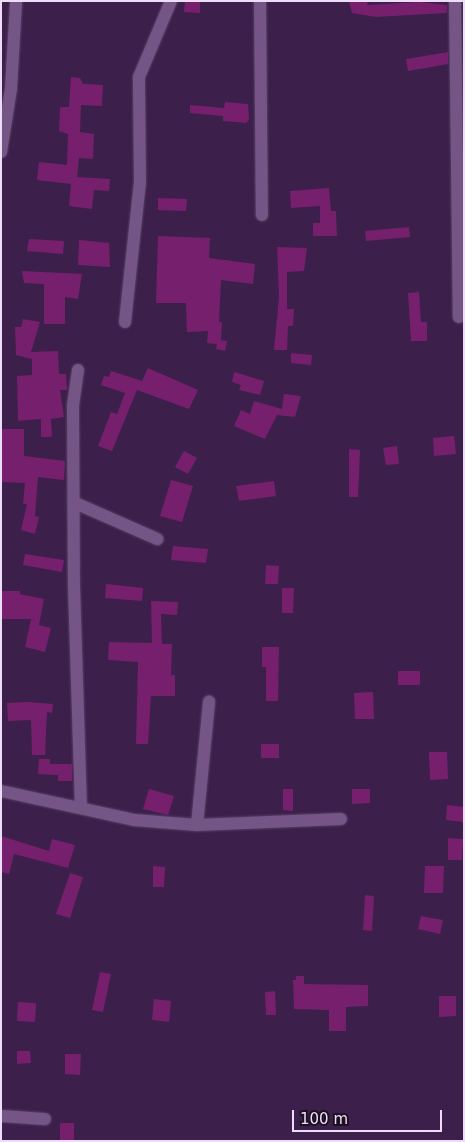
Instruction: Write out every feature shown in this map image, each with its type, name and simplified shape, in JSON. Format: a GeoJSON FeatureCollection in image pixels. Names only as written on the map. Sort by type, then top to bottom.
{"type":"FeatureCollection","features":[{"type":"Feature","properties":{"kind":"street"},"geometry":{"type":"LineString","coordinates":[[1,152],[11,90],[16,1]]}},
{"type":"Feature","properties":{"kind":"street"},"geometry":{"type":"LineString","coordinates":[[125,322],[140,181],[139,77],[171,1]]}},
{"type":"Feature","properties":{"kind":"street"},"geometry":{"type":"LineString","coordinates":[[260,1],[262,215]]}},
{"type":"Feature","properties":{"kind":"street"},"geometry":{"type":"LineString","coordinates":[[455,1],[459,317]]}},
{"type":"Feature","properties":{"kind":"street"},"geometry":{"type":"LineString","coordinates":[[78,370],[73,407],[74,586],[81,808]]}},
{"type":"Feature","properties":{"kind":"street"},"geometry":{"type":"LineString","coordinates":[[75,503],[157,538]]}},
{"type":"Feature","properties":{"kind":"street"},"geometry":{"type":"LineString","coordinates":[[197,825],[209,702]]}},
{"type":"Feature","properties":{"kind":"street"},"geometry":{"type":"LineString","coordinates":[[1,791],[134,820],[197,825],[341,819]]}},
{"type":"Feature","properties":{"kind":"street"},"geometry":{"type":"LineString","coordinates":[[1,1116],[45,1120]]}},
{"type":"Feature","properties":{"kind":"building"},"geometry":{"type":"Polygon","coordinates":[[[185,1],[200,1],[200,13],[184,12],[185,1]]]}},
{"type":"Feature","properties":{"kind":"building"},"geometry":{"type":"Polygon","coordinates":[[[349,1],[368,1],[367,5],[420,2],[447,5],[447,11],[446,13],[376,17],[352,13],[349,1]]]}},
{"type":"Feature","properties":{"kind":"building"},"geometry":{"type":"Polygon","coordinates":[[[448,52],[448,64],[408,71],[406,59],[448,52]]]}},
{"type":"Feature","properties":{"kind":"building"},"geometry":{"type":"Polygon","coordinates":[[[71,77],[80,78],[83,84],[103,85],[102,106],[81,105],[80,132],[94,134],[93,159],[79,158],[77,177],[110,179],[109,191],[94,190],[92,209],[69,206],[71,184],[37,180],[39,162],[67,165],[68,134],[59,131],[60,107],[69,107],[71,77]]]}},
{"type":"Feature","properties":{"kind":"building"},"geometry":{"type":"Polygon","coordinates":[[[225,102],[248,104],[249,120],[246,123],[223,121],[223,116],[190,113],[190,105],[224,108],[225,102]]]}},
{"type":"Feature","properties":{"kind":"building"},"geometry":{"type":"Polygon","coordinates":[[[329,188],[331,211],[336,211],[337,236],[313,236],[313,223],[320,223],[320,206],[291,208],[290,191],[329,188]]]}},
{"type":"Feature","properties":{"kind":"building"},"geometry":{"type":"Polygon","coordinates":[[[158,198],[187,199],[186,211],[158,210],[158,198]]]}},
{"type":"Feature","properties":{"kind":"building"},"geometry":{"type":"Polygon","coordinates":[[[409,227],[410,237],[366,241],[365,231],[409,227]]]}},
{"type":"Feature","properties":{"kind":"building"},"geometry":{"type":"Polygon","coordinates":[[[158,236],[210,238],[209,258],[255,264],[253,284],[221,280],[219,322],[222,322],[221,340],[227,341],[225,351],[216,349],[217,344],[207,343],[208,331],[187,332],[186,303],[156,303],[158,236]]]}},
{"type":"Feature","properties":{"kind":"building"},"geometry":{"type":"Polygon","coordinates":[[[29,239],[64,241],[63,254],[27,251],[29,239]]]}},
{"type":"Feature","properties":{"kind":"building"},"geometry":{"type":"Polygon","coordinates":[[[79,240],[109,243],[110,267],[78,265],[79,240]]]}},
{"type":"Feature","properties":{"kind":"building"},"geometry":{"type":"Polygon","coordinates":[[[277,247],[307,248],[304,271],[287,272],[287,309],[294,309],[293,326],[288,326],[287,350],[274,350],[279,297],[277,247]]]}},
{"type":"Feature","properties":{"kind":"building"},"geometry":{"type":"Polygon","coordinates":[[[22,271],[82,274],[78,299],[65,297],[65,324],[44,324],[44,284],[24,283],[22,271]]]}},
{"type":"Feature","properties":{"kind":"building"},"geometry":{"type":"Polygon","coordinates":[[[419,292],[421,322],[427,322],[427,341],[411,341],[408,293],[419,292]]]}},
{"type":"Feature","properties":{"kind":"building"},"geometry":{"type":"Polygon","coordinates":[[[23,319],[40,322],[31,352],[58,351],[59,374],[66,374],[67,390],[60,390],[64,417],[51,419],[52,437],[41,437],[41,419],[18,421],[17,376],[32,375],[32,359],[16,355],[15,327],[21,327],[23,319]]]}},
{"type":"Feature","properties":{"kind":"building"},"geometry":{"type":"Polygon","coordinates":[[[291,353],[312,355],[311,365],[291,363],[291,353]]]}},
{"type":"Feature","properties":{"kind":"building"},"geometry":{"type":"Polygon","coordinates":[[[148,368],[198,390],[189,409],[137,390],[112,451],[98,446],[111,412],[117,414],[125,393],[101,385],[104,376],[109,377],[111,371],[142,381],[148,368]]]}},
{"type":"Feature","properties":{"kind":"building"},"geometry":{"type":"Polygon","coordinates":[[[234,372],[264,381],[260,395],[239,390],[241,385],[232,382],[234,372]]]}},
{"type":"Feature","properties":{"kind":"building"},"geometry":{"type":"Polygon","coordinates":[[[284,394],[301,396],[295,417],[277,415],[265,439],[234,426],[241,410],[250,414],[254,401],[282,409],[284,394]]]}},
{"type":"Feature","properties":{"kind":"building"},"geometry":{"type":"Polygon","coordinates":[[[1,429],[24,429],[24,456],[65,461],[64,480],[38,477],[35,516],[39,517],[35,534],[21,530],[27,504],[23,504],[25,483],[1,482],[1,429]]]}},
{"type":"Feature","properties":{"kind":"building"},"geometry":{"type":"Polygon","coordinates":[[[454,436],[456,454],[434,456],[433,438],[454,436]]]}},
{"type":"Feature","properties":{"kind":"building"},"geometry":{"type":"Polygon","coordinates":[[[397,446],[399,464],[386,465],[383,448],[397,446]]]}},
{"type":"Feature","properties":{"kind":"building"},"geometry":{"type":"Polygon","coordinates":[[[349,449],[360,450],[358,497],[349,497],[349,449]]]}},
{"type":"Feature","properties":{"kind":"building"},"geometry":{"type":"Polygon","coordinates":[[[184,451],[197,458],[188,474],[175,467],[184,451]]]}},
{"type":"Feature","properties":{"kind":"building"},"geometry":{"type":"Polygon","coordinates":[[[171,480],[193,486],[182,522],[160,516],[171,480]]]}},
{"type":"Feature","properties":{"kind":"building"},"geometry":{"type":"Polygon","coordinates":[[[274,481],[276,496],[239,501],[236,486],[274,481]]]}},
{"type":"Feature","properties":{"kind":"building"},"geometry":{"type":"Polygon","coordinates":[[[173,546],[208,549],[206,563],[171,560],[173,546]]]}},
{"type":"Feature","properties":{"kind":"building"},"geometry":{"type":"Polygon","coordinates":[[[25,554],[64,560],[62,572],[23,565],[25,554]]]}},
{"type":"Feature","properties":{"kind":"building"},"geometry":{"type":"Polygon","coordinates":[[[266,565],[279,566],[278,584],[265,584],[266,565]]]}},
{"type":"Feature","properties":{"kind":"building"},"geometry":{"type":"Polygon","coordinates":[[[106,584],[143,588],[142,601],[105,598],[106,584]]]}},
{"type":"Feature","properties":{"kind":"building"},"geometry":{"type":"Polygon","coordinates":[[[282,588],[294,588],[293,613],[282,613],[282,588]]]}},
{"type":"Feature","properties":{"kind":"building"},"geometry":{"type":"Polygon","coordinates":[[[1,591],[20,591],[20,594],[44,599],[39,625],[51,628],[45,652],[25,647],[31,619],[1,619],[1,591]]]}},
{"type":"Feature","properties":{"kind":"building"},"geometry":{"type":"Polygon","coordinates":[[[151,601],[178,602],[177,615],[161,614],[162,644],[172,644],[171,675],[175,675],[175,696],[151,696],[148,744],[136,744],[138,662],[108,660],[109,642],[152,643],[151,601]]]}},
{"type":"Feature","properties":{"kind":"building"},"geometry":{"type":"Polygon","coordinates":[[[262,647],[279,647],[278,701],[266,701],[266,667],[262,667],[262,647]]]}},
{"type":"Feature","properties":{"kind":"building"},"geometry":{"type":"Polygon","coordinates":[[[398,671],[420,671],[420,685],[398,685],[398,671]]]}},
{"type":"Feature","properties":{"kind":"building"},"geometry":{"type":"Polygon","coordinates":[[[373,692],[374,719],[355,719],[354,693],[373,692]]]}},
{"type":"Feature","properties":{"kind":"building"},"geometry":{"type":"Polygon","coordinates":[[[7,703],[53,704],[52,713],[47,712],[45,755],[32,755],[31,720],[8,721],[7,703]]]}},
{"type":"Feature","properties":{"kind":"building"},"geometry":{"type":"Polygon","coordinates":[[[261,744],[279,744],[279,758],[261,758],[261,744]]]}},
{"type":"Feature","properties":{"kind":"building"},"geometry":{"type":"Polygon","coordinates":[[[429,752],[447,752],[448,779],[430,780],[429,752]]]}},
{"type":"Feature","properties":{"kind":"building"},"geometry":{"type":"Polygon","coordinates":[[[39,759],[50,759],[50,764],[72,764],[72,781],[58,781],[58,775],[38,774],[39,759]]]}},
{"type":"Feature","properties":{"kind":"building"},"geometry":{"type":"Polygon","coordinates":[[[149,789],[174,796],[168,815],[143,809],[149,789]]]}},
{"type":"Feature","properties":{"kind":"building"},"geometry":{"type":"Polygon","coordinates":[[[283,789],[293,789],[293,811],[283,810],[283,789]]]}},
{"type":"Feature","properties":{"kind":"building"},"geometry":{"type":"Polygon","coordinates":[[[352,789],[370,789],[370,803],[352,804],[352,789]]]}},
{"type":"Feature","properties":{"kind":"building"},"geometry":{"type":"Polygon","coordinates":[[[447,805],[464,807],[464,822],[446,820],[447,805]]]}},
{"type":"Feature","properties":{"kind":"building"},"geometry":{"type":"Polygon","coordinates":[[[1,836],[49,851],[52,839],[75,845],[68,868],[14,854],[9,874],[1,872],[1,836]]]}},
{"type":"Feature","properties":{"kind":"building"},"geometry":{"type":"Polygon","coordinates":[[[448,838],[463,839],[462,860],[448,860],[448,838]]]}},
{"type":"Feature","properties":{"kind":"building"},"geometry":{"type":"Polygon","coordinates":[[[153,866],[165,867],[164,887],[153,887],[153,866]]]}},
{"type":"Feature","properties":{"kind":"building"},"geometry":{"type":"Polygon","coordinates":[[[425,866],[444,866],[443,893],[424,893],[425,866]]]}},
{"type":"Feature","properties":{"kind":"building"},"geometry":{"type":"Polygon","coordinates":[[[70,873],[83,877],[70,918],[56,914],[70,873]]]}},
{"type":"Feature","properties":{"kind":"building"},"geometry":{"type":"Polygon","coordinates":[[[365,895],[374,896],[372,931],[363,930],[365,895]]]}},
{"type":"Feature","properties":{"kind":"building"},"geometry":{"type":"Polygon","coordinates":[[[421,916],[443,920],[440,934],[418,929],[421,916]]]}},
{"type":"Feature","properties":{"kind":"building"},"geometry":{"type":"Polygon","coordinates":[[[100,972],[111,974],[103,1012],[92,1010],[100,972]]]}},
{"type":"Feature","properties":{"kind":"building"},"geometry":{"type":"Polygon","coordinates":[[[296,976],[304,976],[304,984],[368,985],[368,1006],[346,1007],[346,1031],[329,1031],[329,1010],[294,1009],[293,980],[296,980],[296,976]]]}},
{"type":"Feature","properties":{"kind":"building"},"geometry":{"type":"Polygon","coordinates":[[[275,991],[276,1015],[266,1015],[265,992],[275,991]]]}},
{"type":"Feature","properties":{"kind":"building"},"geometry":{"type":"Polygon","coordinates":[[[439,996],[456,996],[456,1016],[439,1017],[439,996]]]}},
{"type":"Feature","properties":{"kind":"building"},"geometry":{"type":"Polygon","coordinates":[[[154,999],[171,1001],[169,1022],[152,1020],[154,999]]]}},
{"type":"Feature","properties":{"kind":"building"},"geometry":{"type":"Polygon","coordinates":[[[18,1002],[36,1003],[35,1022],[17,1021],[18,1002]]]}},
{"type":"Feature","properties":{"kind":"building"},"geometry":{"type":"Polygon","coordinates":[[[17,1051],[30,1051],[31,1063],[17,1064],[17,1051]]]}},
{"type":"Feature","properties":{"kind":"building"},"geometry":{"type":"Polygon","coordinates":[[[65,1054],[81,1054],[80,1075],[65,1074],[65,1054]]]}},
{"type":"Feature","properties":{"kind":"building"},"geometry":{"type":"Polygon","coordinates":[[[60,1123],[74,1123],[74,1141],[60,1141],[60,1123]]]}}]}
